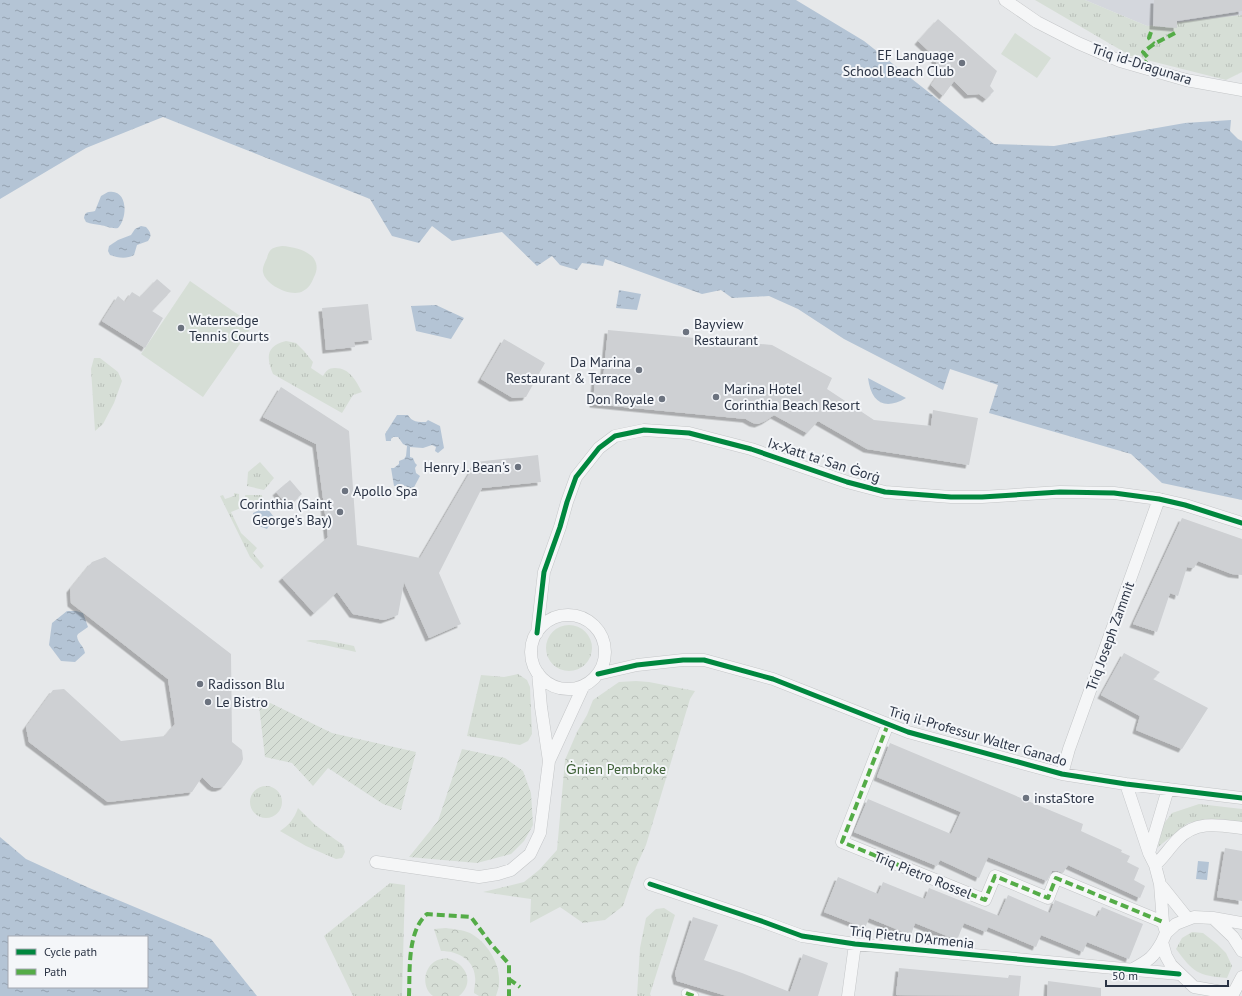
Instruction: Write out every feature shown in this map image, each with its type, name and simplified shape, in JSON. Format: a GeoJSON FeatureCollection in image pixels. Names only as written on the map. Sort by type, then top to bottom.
{"type":"FeatureCollection","features":[{"type":"Feature","properties":{"kind":"street","name":"Triq id-Dragunara"},"geometry":{"type":"LineString","coordinates":[[1005,0],[1037,22],[1078,43],[1120,61],[1186,80],[1242,90]]}},
{"type":"Feature","properties":{"kind":"street","name":"Ix-Xatt ta' San Ġorġ"},"geometry":{"type":"LineString","coordinates":[[537,633],[544,572],[576,477],[599,448],[615,436],[644,430],[689,433],[751,449],[847,482],[885,492],[951,497],[982,497],[1060,492],[1114,493],[1185,504],[1216,516],[1242,523]]}},
{"type":"Feature","properties":{"kind":"street","name":"Triq Joseph Zammit"},"geometry":{"type":"LineString","coordinates":[[1062,774],[1072,742],[1159,499]]}},
{"type":"Feature","properties":{"kind":"street","name":"Triq il-Professur Walter Ganado"},"geometry":{"type":"LineString","coordinates":[[548,761],[538,673],[533,664],[531,653],[533,642],[537,633],[545,623],[556,617],[569,615],[590,622],[598,629],[603,640],[606,652],[604,664],[598,674],[584,687]]}},
{"type":"Feature","properties":{"kind":"street","name":"Triq il-Professur Walter Ganado"},"geometry":{"type":"LineString","coordinates":[[598,674],[637,665],[683,660],[704,660],[773,679],[908,732],[1062,774],[1126,784],[1242,798]]}},
{"type":"Feature","properties":{"kind":"street"},"geometry":{"type":"LineString","coordinates":[[538,673],[547,682],[558,688],[570,689],[584,687]]}},
{"type":"Feature","properties":{"kind":"street"},"geometry":{"type":"LineString","coordinates":[[376,862],[478,877],[498,874],[511,870],[530,854],[540,833],[548,761],[584,687]]}},
{"type":"Feature","properties":{"kind":"street","name":"Triq Pietro Rossel"},"geometry":{"type":"LineString","coordinates":[[888,724],[842,842],[985,900],[995,876],[1048,898],[1056,878],[1163,932]]}},
{"type":"Feature","properties":{"kind":"street"},"geometry":{"type":"LineString","coordinates":[[1126,784],[1149,853],[1155,865],[1160,884],[1163,932],[1168,961],[1196,992],[1236,995],[1242,977]]}},
{"type":"Feature","properties":{"kind":"street"},"geometry":{"type":"LineString","coordinates":[[1149,853],[1168,789]]}},
{"type":"Feature","properties":{"kind":"street"},"geometry":{"type":"LineString","coordinates":[[1155,865],[1178,838],[1197,826],[1216,825],[1242,828]]}},
{"type":"Feature","properties":{"kind":"street","name":"Triq Pietru D'Armenia"},"geometry":{"type":"LineString","coordinates":[[650,884],[802,936],[855,944],[1179,974]]}},
{"type":"Feature","properties":{"kind":"street"},"geometry":{"type":"LineString","coordinates":[[1160,884],[1188,919]]}},
{"type":"Feature","properties":{"kind":"street"},"geometry":{"type":"LineString","coordinates":[[1133,969],[1149,960],[1155,954],[1163,932],[1194,916],[1242,923]]}},
{"type":"Feature","properties":{"kind":"street"},"geometry":{"type":"LineString","coordinates":[[1213,918],[1233,937],[1242,951]]}},
{"type":"Feature","properties":{"kind":"street"},"geometry":{"type":"LineString","coordinates":[[848,996],[855,944]]}},
{"type":"Feature","properties":{"kind":"shaded area"},"geometry":{"type":"Polygon","coordinates":[[[1085,0],[1242,0],[1242,15],[1147,26],[1085,0]]]}},
{"type":"Feature","properties":{"kind":"green space"},"geometry":{"type":"Polygon","coordinates":[[[1035,0],[1085,0],[1147,26],[1242,15],[1242,72],[1226,80],[1131,56],[1035,0]]]}},
{"type":"Feature","properties":{"kind":"green space"},"geometry":{"type":"Polygon","coordinates":[[[1015,33],[1051,58],[1037,78],[1001,54],[1015,33]]]}},
{"type":"Feature","properties":{"kind":"green space"},"geometry":{"type":"Polygon","coordinates":[[[282,246],[302,250],[313,258],[316,263],[316,269],[311,284],[303,291],[292,293],[280,289],[274,286],[265,277],[263,269],[269,252],[274,248],[282,246]]]}},
{"type":"Feature","properties":{"kind":"green space"},"geometry":{"type":"Polygon","coordinates":[[[190,281],[253,325],[203,397],[141,354],[190,281]]]}},
{"type":"Feature","properties":{"kind":"green space"},"geometry":{"type":"Polygon","coordinates":[[[286,341],[296,343],[313,362],[311,368],[323,376],[328,370],[333,368],[345,370],[352,376],[362,392],[353,395],[342,413],[273,374],[269,362],[269,353],[271,349],[279,343],[286,341]]]}},
{"type":"Feature","properties":{"kind":"green space"},"geometry":{"type":"Polygon","coordinates":[[[94,358],[100,358],[118,372],[122,381],[114,403],[103,424],[95,431],[91,369],[94,358]]]}},
{"type":"Feature","properties":{"kind":"green space"},"geometry":{"type":"Polygon","coordinates":[[[260,462],[274,478],[264,490],[247,486],[248,472],[260,462]]]}},
{"type":"Feature","properties":{"kind":"green space"},"geometry":{"type":"Polygon","coordinates":[[[234,493],[239,494],[241,508],[231,512],[241,533],[257,548],[253,553],[264,566],[261,569],[250,557],[220,496],[223,495],[225,499],[234,496],[234,493]]]}},
{"type":"Feature","properties":{"kind":"green space"},"geometry":{"type":"Polygon","coordinates":[[[245,495],[262,495],[263,503],[247,508],[245,495]]]}},
{"type":"Feature","properties":{"kind":"green space"},"geometry":{"type":"Polygon","coordinates":[[[565,625],[573,625],[582,629],[588,635],[592,648],[588,661],[582,667],[573,671],[565,671],[556,667],[550,661],[546,652],[546,644],[550,635],[556,629],[565,625]]]}},
{"type":"Feature","properties":{"kind":"green space"},"geometry":{"type":"Polygon","coordinates":[[[325,640],[354,646],[356,652],[306,641],[325,640]]]}},
{"type":"Feature","properties":{"kind":"green space"},"geometry":{"type":"Polygon","coordinates":[[[518,674],[527,680],[530,687],[532,734],[528,741],[520,745],[467,736],[481,675],[504,677],[518,674]]]}},
{"type":"Feature","properties":{"kind":"green space","name":"Ġnien Pembroke"},"geometry":{"type":"Polygon","coordinates":[[[636,681],[695,691],[690,699],[646,845],[636,867],[623,906],[605,920],[583,923],[560,907],[530,923],[531,899],[483,892],[524,882],[539,870],[557,850],[565,760],[577,732],[587,715],[593,700],[619,682],[636,681]]]}},
{"type":"Feature","properties":{"kind":"green space"},"geometry":{"type":"Polygon","coordinates":[[[258,697],[332,733],[416,752],[401,810],[383,804],[328,768],[313,786],[292,763],[265,757],[258,697]]]}},
{"type":"Feature","properties":{"kind":"green space"},"geometry":{"type":"Polygon","coordinates":[[[462,749],[505,758],[523,771],[531,793],[533,825],[524,841],[511,854],[477,863],[409,857],[438,821],[462,749]]]}},
{"type":"Feature","properties":{"kind":"green space"},"geometry":{"type":"Polygon","coordinates":[[[263,786],[269,786],[279,793],[282,802],[281,808],[275,815],[269,818],[263,818],[253,811],[250,805],[250,799],[257,789],[263,786]]]}},
{"type":"Feature","properties":{"kind":"green space"},"geometry":{"type":"Polygon","coordinates":[[[1199,804],[1242,809],[1242,824],[1204,820],[1188,823],[1158,847],[1162,826],[1172,813],[1199,804]]]}},
{"type":"Feature","properties":{"kind":"green space"},"geometry":{"type":"Polygon","coordinates":[[[298,808],[315,825],[343,845],[345,852],[342,858],[336,859],[306,846],[280,831],[291,821],[298,808]]]}},
{"type":"Feature","properties":{"kind":"green space"},"geometry":{"type":"Polygon","coordinates":[[[390,883],[405,885],[402,996],[353,996],[324,936],[390,883]]]}},
{"type":"Feature","properties":{"kind":"green space"},"geometry":{"type":"Polygon","coordinates":[[[664,908],[675,915],[650,994],[651,996],[637,996],[640,948],[646,918],[656,909],[664,908]]]}},
{"type":"Feature","properties":{"kind":"green space"},"geometry":{"type":"Polygon","coordinates":[[[446,928],[470,933],[482,942],[492,954],[499,976],[499,986],[496,996],[479,996],[474,993],[475,981],[472,965],[459,954],[441,951],[434,929],[446,928]]]}},
{"type":"Feature","properties":{"kind":"green space"},"geometry":{"type":"Polygon","coordinates":[[[1192,932],[1203,933],[1226,953],[1232,966],[1227,978],[1203,974],[1192,968],[1182,957],[1176,949],[1182,938],[1192,932]]]}},
{"type":"Feature","properties":{"kind":"green space"},"geometry":{"type":"Polygon","coordinates":[[[446,958],[453,960],[463,968],[466,973],[467,985],[459,996],[433,996],[429,993],[427,988],[425,979],[426,974],[430,965],[438,960],[446,958]]]}},
{"type":"Feature","properties":{"kind":"water"},"geometry":{"type":"Polygon","coordinates":[[[0,0],[796,0],[864,41],[994,144],[1054,146],[1185,123],[1231,120],[1230,131],[1242,141],[1242,500],[1162,483],[1131,454],[989,413],[998,385],[950,369],[943,390],[844,339],[798,309],[769,296],[732,298],[721,290],[702,294],[605,259],[603,266],[582,263],[577,270],[560,265],[552,256],[537,266],[502,232],[452,241],[432,226],[419,243],[392,236],[370,199],[163,117],[86,148],[0,199],[0,0]]]}},
{"type":"Feature","properties":{"kind":"water"},"geometry":{"type":"Polygon","coordinates":[[[108,192],[115,192],[123,199],[125,211],[118,228],[88,223],[84,218],[85,214],[95,211],[101,196],[108,192]]]}},
{"type":"Feature","properties":{"kind":"water"},"geometry":{"type":"Polygon","coordinates":[[[141,226],[148,229],[150,232],[150,237],[148,241],[137,245],[134,255],[122,258],[110,255],[108,251],[109,246],[118,240],[131,235],[135,229],[141,226]]]}},
{"type":"Feature","properties":{"kind":"water"},"geometry":{"type":"Polygon","coordinates":[[[619,290],[641,294],[637,310],[616,308],[619,290]]]}},
{"type":"Feature","properties":{"kind":"water"},"geometry":{"type":"Polygon","coordinates":[[[436,305],[464,318],[451,339],[416,331],[411,306],[436,305]]]}},
{"type":"Feature","properties":{"kind":"water"},"geometry":{"type":"Polygon","coordinates":[[[868,378],[906,398],[891,404],[880,402],[872,393],[868,378]]]}},
{"type":"Feature","properties":{"kind":"water"},"geometry":{"type":"Polygon","coordinates":[[[397,415],[408,415],[411,419],[418,422],[426,422],[428,420],[440,426],[444,448],[438,453],[435,451],[436,447],[432,445],[423,448],[410,447],[410,457],[413,458],[417,465],[415,468],[416,473],[420,476],[412,491],[406,486],[394,486],[391,468],[394,468],[399,464],[399,461],[404,459],[406,456],[407,446],[403,444],[398,437],[393,437],[391,441],[386,441],[385,434],[397,415]]]}},
{"type":"Feature","properties":{"kind":"water"},"geometry":{"type":"Polygon","coordinates":[[[266,507],[274,517],[267,529],[256,525],[253,513],[266,507]]]}},
{"type":"Feature","properties":{"kind":"water"},"geometry":{"type":"Polygon","coordinates":[[[67,611],[83,613],[88,627],[77,636],[78,641],[85,653],[75,662],[61,661],[49,645],[52,623],[67,611]]]}},
{"type":"Feature","properties":{"kind":"water"},"geometry":{"type":"Polygon","coordinates":[[[0,837],[26,859],[87,887],[211,939],[257,996],[0,996],[0,837]]]}},
{"type":"Feature","properties":{"kind":"water"},"geometry":{"type":"Polygon","coordinates":[[[1198,861],[1209,862],[1207,880],[1196,879],[1198,861]]]}},
{"type":"Feature","properties":{"kind":"building"},"geometry":{"type":"Polygon","coordinates":[[[1154,0],[1242,0],[1242,11],[1177,21],[1177,28],[1153,26],[1154,0]]]}},
{"type":"Feature","properties":{"kind":"building","name":"EF Language School Beach Club"},"geometry":{"type":"Polygon","coordinates":[[[938,19],[997,71],[990,86],[994,91],[986,99],[979,94],[968,95],[954,81],[943,96],[931,85],[940,72],[933,55],[918,41],[938,19]]]}},
{"type":"Feature","properties":{"kind":"building"},"geometry":{"type":"Polygon","coordinates":[[[157,279],[171,291],[152,311],[163,318],[145,348],[102,321],[118,296],[125,302],[132,292],[140,297],[157,279]]]}},
{"type":"Feature","properties":{"kind":"building"},"geometry":{"type":"Polygon","coordinates":[[[368,304],[372,340],[354,342],[355,347],[326,350],[322,308],[368,304]]]}},
{"type":"Feature","properties":{"kind":"building","name":"Marina Hotel Corinthia Beach Resort"},"geometry":{"type":"Polygon","coordinates":[[[608,330],[772,345],[832,378],[827,389],[874,420],[931,426],[933,410],[978,418],[969,465],[867,449],[818,421],[807,433],[774,415],[758,424],[746,419],[593,404],[595,379],[603,380],[608,330]]]}},
{"type":"Feature","properties":{"kind":"building"},"geometry":{"type":"Polygon","coordinates":[[[504,339],[545,363],[526,397],[513,398],[481,379],[504,339]]]}},
{"type":"Feature","properties":{"kind":"building","name":"Corinthia (Saint George's Bay)"},"geometry":{"type":"Polygon","coordinates":[[[281,387],[349,431],[357,545],[420,558],[476,462],[538,455],[541,482],[482,488],[439,573],[461,624],[429,638],[404,582],[398,615],[384,620],[353,614],[337,592],[314,613],[282,578],[328,537],[316,444],[263,417],[281,387]]]}},
{"type":"Feature","properties":{"kind":"building"},"geometry":{"type":"Polygon","coordinates":[[[290,480],[302,494],[288,506],[276,492],[290,480]]]}},
{"type":"Feature","properties":{"kind":"building"},"geometry":{"type":"Polygon","coordinates":[[[1182,518],[1242,539],[1242,575],[1232,574],[1198,561],[1194,568],[1187,567],[1178,596],[1170,593],[1157,632],[1133,624],[1182,518]]]}},
{"type":"Feature","properties":{"kind":"building","name":"Radisson Blu"},"geometry":{"type":"Polygon","coordinates":[[[105,557],[231,654],[232,742],[242,750],[243,759],[241,764],[224,786],[215,788],[202,777],[192,792],[108,802],[29,742],[26,727],[53,690],[64,689],[121,741],[165,736],[175,724],[168,679],[71,603],[70,589],[92,562],[105,557]]]}},
{"type":"Feature","properties":{"kind":"building"},"geometry":{"type":"Polygon","coordinates":[[[1124,653],[1160,672],[1153,679],[1208,708],[1182,749],[1136,730],[1140,716],[1101,695],[1124,653]]]}},
{"type":"Feature","properties":{"kind":"building"},"geometry":{"type":"Polygon","coordinates":[[[890,743],[1083,824],[1081,831],[1122,850],[1121,852],[1130,856],[1127,862],[1139,868],[1134,880],[1145,886],[1140,898],[1068,865],[1063,873],[1052,871],[1047,881],[988,857],[979,878],[940,860],[937,866],[854,832],[868,799],[951,834],[961,812],[877,777],[890,743]]]}},
{"type":"Feature","properties":{"kind":"building"},"geometry":{"type":"Polygon","coordinates":[[[1225,848],[1242,851],[1242,901],[1217,897],[1225,848]]]}},
{"type":"Feature","properties":{"kind":"building"},"geometry":{"type":"Polygon","coordinates":[[[838,877],[878,894],[883,882],[925,899],[929,888],[999,916],[1008,895],[1050,913],[1055,900],[1097,917],[1102,907],[1143,924],[1129,959],[1087,942],[1083,952],[1041,935],[1036,947],[988,927],[986,932],[964,923],[957,940],[915,923],[911,935],[869,918],[865,928],[824,912],[838,877]]]}},
{"type":"Feature","properties":{"kind":"building"},"geometry":{"type":"Polygon","coordinates":[[[693,917],[718,925],[704,960],[790,992],[803,954],[828,963],[818,996],[727,996],[677,981],[675,973],[693,917]]]}},
{"type":"Feature","properties":{"kind":"building"},"geometry":{"type":"Polygon","coordinates":[[[899,968],[1008,978],[1009,975],[1021,976],[1019,996],[896,995],[899,968]]]}},
{"type":"Feature","properties":{"kind":"building"},"geometry":{"type":"Polygon","coordinates":[[[1048,981],[1101,988],[1101,996],[1047,996],[1048,981]]]}},
{"type":"Feature","properties":{"kind":"marked path"},"geometry":{"type":"LineString","coordinates":[[1151,32],[1149,38],[1154,44]]}},
{"type":"Feature","properties":{"kind":"marked path"},"geometry":{"type":"LineString","coordinates":[[1142,67],[1148,58],[1143,52],[1154,44],[1175,33]]}},
{"type":"Feature","properties":{"kind":"marked path"},"geometry":{"type":"LineString","coordinates":[[888,724],[842,842],[985,900],[995,876],[1048,898],[1056,878],[1163,922]]}},
{"type":"Feature","properties":{"kind":"marked path"},"geometry":{"type":"LineString","coordinates":[[409,996],[410,964],[413,941],[416,930],[427,914],[471,917],[491,944],[509,964],[509,996]]}},
{"type":"Feature","properties":{"kind":"marked path"},"geometry":{"type":"LineString","coordinates":[[509,979],[520,987]]}},
{"type":"Feature","properties":{"kind":"marked path"},"geometry":{"type":"LineString","coordinates":[[686,993],[694,996]]}},
{"type":"Feature","properties":{"kind":"cycle path"},"geometry":{"type":"LineString","coordinates":[[537,633],[544,572],[576,477],[599,448],[615,436],[644,430],[689,433],[751,449],[847,482],[885,492],[951,497],[982,497],[1060,492],[1114,493],[1159,499],[1185,505],[1242,523]]}},
{"type":"Feature","properties":{"kind":"cycle path"},"geometry":{"type":"LineString","coordinates":[[598,674],[637,665],[683,660],[704,660],[773,679],[908,732],[1062,774],[1126,784],[1242,798]]}},
{"type":"Feature","properties":{"kind":"cycle path"},"geometry":{"type":"LineString","coordinates":[[650,884],[802,936],[855,944],[1179,974]]}},
{"type":"Feature","properties":{"kind":"place","name":"EF Language School Beach Club"},"geometry":{"type":"Point","coordinates":[962,63]}},
{"type":"Feature","properties":{"kind":"place","name":"Watersedge Tennis Courts"},"geometry":{"type":"Point","coordinates":[181,328]}},
{"type":"Feature","properties":{"kind":"place","name":"Bayview Restaurant"},"geometry":{"type":"Point","coordinates":[686,332]}},
{"type":"Feature","properties":{"kind":"place","name":"Da Marina Restaurant & Terrace"},"geometry":{"type":"Point","coordinates":[639,370]}},
{"type":"Feature","properties":{"kind":"place","name":"Marina Hotel Corinthia Beach Resort"},"geometry":{"type":"Point","coordinates":[716,397]}},
{"type":"Feature","properties":{"kind":"place","name":"Don Royale"},"geometry":{"type":"Point","coordinates":[662,399]}},
{"type":"Feature","properties":{"kind":"place","name":"Henry J. Bean's"},"geometry":{"type":"Point","coordinates":[518,467]}},
{"type":"Feature","properties":{"kind":"place","name":"Apollo Spa"},"geometry":{"type":"Point","coordinates":[345,491]}},
{"type":"Feature","properties":{"kind":"place","name":"Corinthia (Saint George's Bay)"},"geometry":{"type":"Point","coordinates":[340,512]}},
{"type":"Feature","properties":{"kind":"place","name":"Radisson Blu"},"geometry":{"type":"Point","coordinates":[200,684]}},
{"type":"Feature","properties":{"kind":"place","name":"Le Bistro"},"geometry":{"type":"Point","coordinates":[208,702]}},
{"type":"Feature","properties":{"kind":"place","name":"instaStore"},"geometry":{"type":"Point","coordinates":[1026,798]}}]}
